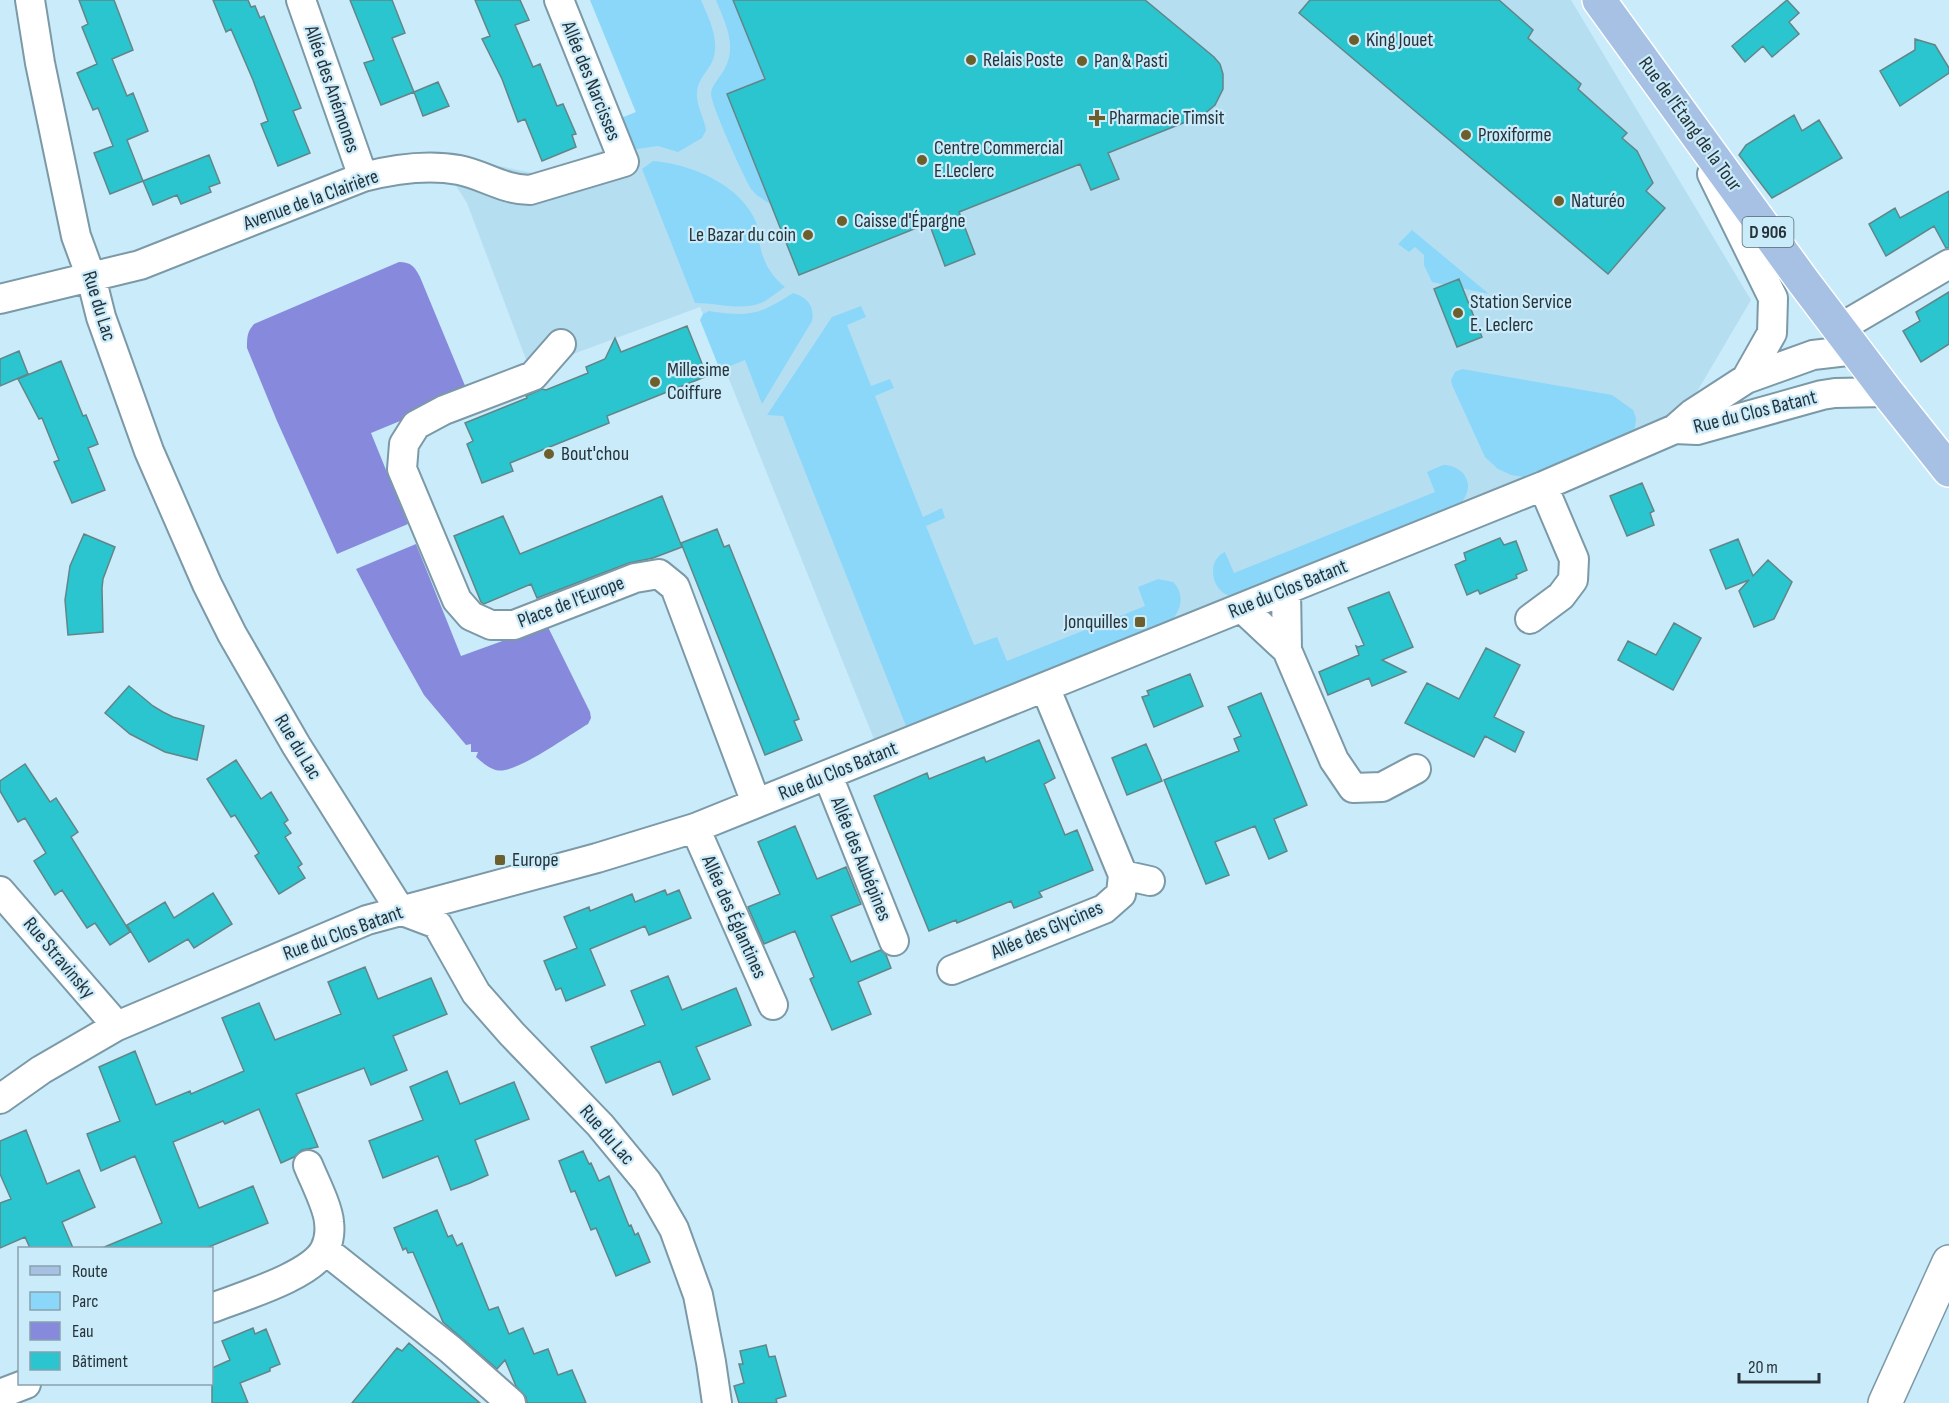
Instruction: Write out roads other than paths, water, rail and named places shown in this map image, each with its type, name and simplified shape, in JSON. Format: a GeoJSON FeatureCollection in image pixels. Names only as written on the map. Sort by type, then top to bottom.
{"type":"FeatureCollection","features":[{"type":"Feature","properties":{"kind":"main road","name":"Rue de l'Étang de la Tour"},"geometry":{"type":"LineString","coordinates":[[1599,0],[1887,392],[1940,460]]}},
{"type":"Feature","properties":{"kind":"main road","name":"D 906"},"geometry":{"type":"LineString","coordinates":[[1940,460],[1949,483]]}},
{"type":"Feature","properties":{"kind":"main road"},"geometry":{"type":"LineString","coordinates":[[1885,1403],[1949,1262]]}},
{"type":"Feature","properties":{"kind":"street","name":"Rue du Lac"},"geometry":{"type":"LineString","coordinates":[[30,0],[40,63],[76,236],[91,277],[101,317],[148,451],[223,616],[296,745],[400,910],[437,924],[476,993],[512,1034],[600,1125],[647,1182],[674,1229],[698,1295],[717,1403]]}},
{"type":"Feature","properties":{"kind":"street","name":"Allée des Anémones"},"geometry":{"type":"LineString","coordinates":[[301,0],[363,177]]}},
{"type":"Feature","properties":{"kind":"street","name":"Allée des Narcisses"},"geometry":{"type":"LineString","coordinates":[[559,0],[624,162]]}},
{"type":"Feature","properties":{"kind":"street","name":"Rue du Clos Batant"},"geometry":{"type":"LineString","coordinates":[[1682,113],[1773,298],[1772,333],[1746,379]]}},
{"type":"Feature","properties":{"kind":"street","name":"Avenue de la Clairière"},"geometry":{"type":"LineString","coordinates":[[0,299],[140,265],[363,177],[398,169],[441,168],[460,171],[514,190],[530,190],[624,162]]}},
{"type":"Feature","properties":{"kind":"street"},"geometry":{"type":"LineString","coordinates":[[1848,339],[1949,264]]}},
{"type":"Feature","properties":{"kind":"street","name":"Rue du Clos Batant"},"geometry":{"type":"LineString","coordinates":[[0,1099],[41,1070],[117,1026],[367,920],[597,858],[695,828],[828,776],[1543,486],[1675,429],[1692,414],[1746,379],[1813,355],[1848,339]]}},
{"type":"Feature","properties":{"kind":"street","name":"Rue du Clos Batant"},"geometry":{"type":"LineString","coordinates":[[1835,393],[1848,339]]}},
{"type":"Feature","properties":{"kind":"street","name":"Place de l'Europe"},"geometry":{"type":"LineString","coordinates":[[561,344],[534,376],[444,410],[416,424],[404,444],[402,469],[457,600],[471,615],[491,625],[514,625],[635,578],[659,574],[675,587],[756,803]]}},
{"type":"Feature","properties":{"kind":"street","name":"Rue du Clos Batant"},"geometry":{"type":"LineString","coordinates":[[1675,429],[1697,430],[1835,393],[1887,392]]}},
{"type":"Feature","properties":{"kind":"street"},"geometry":{"type":"LineString","coordinates":[[1530,619],[1561,596],[1573,580],[1574,559],[1543,486]]}},
{"type":"Feature","properties":{"kind":"street"},"geometry":{"type":"LineString","coordinates":[[1286,590],[1287,650],[1334,760],[1353,788],[1382,787],[1416,769]]}},
{"type":"Feature","properties":{"kind":"street"},"geometry":{"type":"LineString","coordinates":[[1242,608],[1287,650]]}},
{"type":"Feature","properties":{"kind":"street"},"geometry":{"type":"LineString","coordinates":[[1045,687],[1123,875],[1150,881]]}},
{"type":"Feature","properties":{"kind":"street","name":"Allée des Aubépines"},"geometry":{"type":"LineString","coordinates":[[828,776],[894,941]]}},
{"type":"Feature","properties":{"kind":"street","name":"Allée des Églantines"},"geometry":{"type":"LineString","coordinates":[[695,828],[773,1005]]}},
{"type":"Feature","properties":{"kind":"street","name":"Allée des Glycines"},"geometry":{"type":"LineString","coordinates":[[952,970],[1104,909],[1121,894],[1123,875]]}},
{"type":"Feature","properties":{"kind":"street","name":"Rue Stravinsky"},"geometry":{"type":"LineString","coordinates":[[0,891],[117,1026]]}},
{"type":"Feature","properties":{"kind":"street"},"geometry":{"type":"LineString","coordinates":[[213,1308],[295,1276],[311,1265],[325,1250],[329,1237],[329,1220],[308,1165]]}},
{"type":"Feature","properties":{"kind":"street"},"geometry":{"type":"LineString","coordinates":[[325,1250],[451,1350],[511,1403]]}},
{"type":"Feature","properties":{"kind":"street"},"geometry":{"type":"LineString","coordinates":[[0,1394],[21,1385]]}},
{"type":"Feature","properties":{"kind":"water"},"geometry":{"type":"Polygon","coordinates":[[[399,262],[410,264],[418,273],[468,393],[371,433],[408,524],[337,554],[247,348],[248,335],[254,324],[399,262]]]}},
{"type":"Feature","properties":{"kind":"water"},"geometry":{"type":"Polygon","coordinates":[[[416,544],[461,656],[547,625],[590,712],[591,718],[588,724],[535,757],[501,771],[489,767],[476,757],[478,752],[471,752],[471,744],[466,745],[424,695],[356,569],[416,544]]]}},
{"type":"Feature","properties":{"kind":"place","name":"King Jouet"},"geometry":{"type":"Point","coordinates":[1354,40]}},
{"type":"Feature","properties":{"kind":"place","name":"Relais Poste"},"geometry":{"type":"Point","coordinates":[971,60]}},
{"type":"Feature","properties":{"kind":"place","name":"Pan & Pasti"},"geometry":{"type":"Point","coordinates":[1082,61]}},
{"type":"Feature","properties":{"kind":"place","name":"Pharmacie Timsit"},"geometry":{"type":"Point","coordinates":[1097,118]}},
{"type":"Feature","properties":{"kind":"place","name":"Proxiforme"},"geometry":{"type":"Point","coordinates":[1466,135]}},
{"type":"Feature","properties":{"kind":"place","name":"Centre Commercial E.Leclerc"},"geometry":{"type":"Point","coordinates":[922,160]}},
{"type":"Feature","properties":{"kind":"place","name":"Naturéo"},"geometry":{"type":"Point","coordinates":[1559,201]}},
{"type":"Feature","properties":{"kind":"place","name":"Caisse d'Épargne"},"geometry":{"type":"Point","coordinates":[842,221]}},
{"type":"Feature","properties":{"kind":"place","name":"Le Bazar du coin"},"geometry":{"type":"Point","coordinates":[808,235]}},
{"type":"Feature","properties":{"kind":"place","name":"Station Service E. Leclerc"},"geometry":{"type":"Point","coordinates":[1458,313]}},
{"type":"Feature","properties":{"kind":"place","name":"Millesime Coiffure"},"geometry":{"type":"Point","coordinates":[655,382]}},
{"type":"Feature","properties":{"kind":"place","name":"Bout'chou"},"geometry":{"type":"Point","coordinates":[549,454]}},
{"type":"Feature","properties":{"kind":"place","name":"Jonquilles"},"geometry":{"type":"Point","coordinates":[1140,622]}},
{"type":"Feature","properties":{"kind":"place","name":"Europe"},"geometry":{"type":"Point","coordinates":[500,860]}}]}
